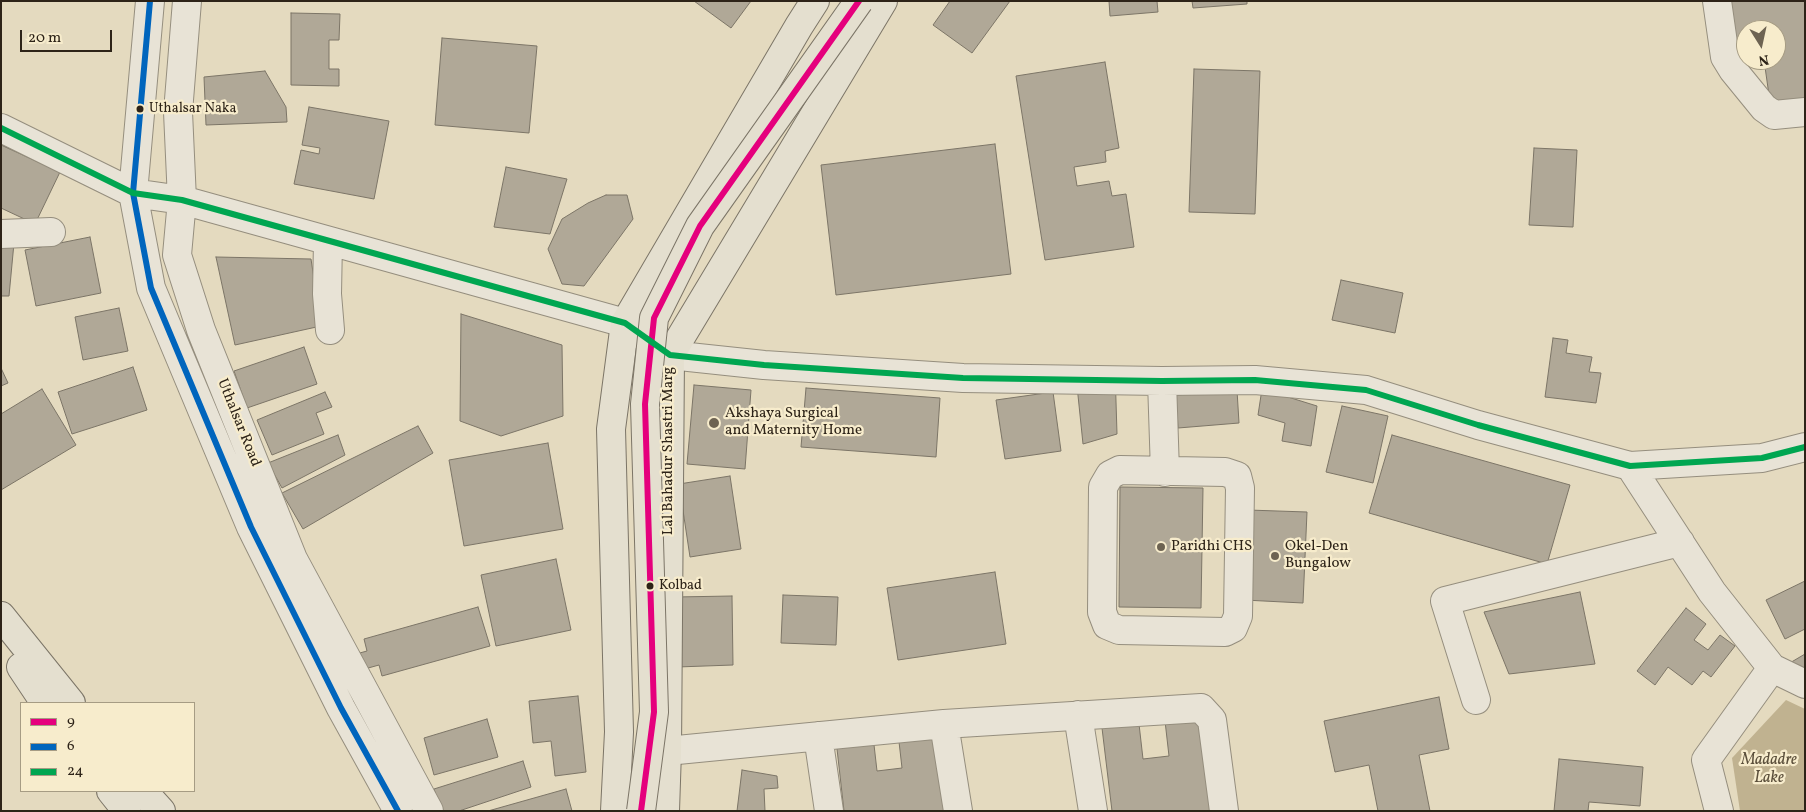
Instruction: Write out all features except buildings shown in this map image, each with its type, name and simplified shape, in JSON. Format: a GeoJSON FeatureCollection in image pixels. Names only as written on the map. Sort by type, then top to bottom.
{"type":"FeatureCollection","features":[{"type":"Feature","properties":{"kind":"main road"},"geometry":{"type":"LineString","coordinates":[[615,811],[618,732],[611,429],[625,323],[815,1]]}},
{"type":"Feature","properties":{"kind":"main road"},"geometry":{"type":"LineString","coordinates":[[641,811],[654,712],[645,404],[654,318],[700,226],[859,1]]}},
{"type":"Feature","properties":{"kind":"main road","name":"Lal Bahadur Shastri Marg"},"geometry":{"type":"LineString","coordinates":[[665,811],[668,751],[670,355],[883,1]]}},
{"type":"Feature","properties":{"kind":"main road"},"geometry":{"type":"LineString","coordinates":[[1,616],[70,702]]}},
{"type":"Feature","properties":{"kind":"main road"},"geometry":{"type":"LineString","coordinates":[[1,636],[44,702]]}},
{"type":"Feature","properties":{"kind":"main road"},"geometry":{"type":"LineString","coordinates":[[1,659],[28,702]]}},
{"type":"Feature","properties":{"kind":"main road"},"geometry":{"type":"LineString","coordinates":[[97,792],[111,811]]}},
{"type":"Feature","properties":{"kind":"main road"},"geometry":{"type":"LineString","coordinates":[[112,792],[128,811]]}},
{"type":"Feature","properties":{"kind":"main road"},"geometry":{"type":"LineString","coordinates":[[144,792],[161,811]]}},
{"type":"Feature","properties":{"kind":"street"},"geometry":{"type":"LineString","coordinates":[[150,1],[133,193],[152,288],[250,527],[344,713],[398,811]]}},
{"type":"Feature","properties":{"kind":"street","name":"Uthalsar Road"},"geometry":{"type":"LineString","coordinates":[[187,1],[178,112],[182,200],[177,255],[201,330],[293,559],[429,811]]}},
{"type":"Feature","properties":{"kind":"street"},"geometry":{"type":"LineString","coordinates":[[1717,1],[1725,57],[1733,70],[1764,108],[1774,115],[1805,112]]}},
{"type":"Feature","properties":{"kind":"street"},"geometry":{"type":"LineString","coordinates":[[1,128],[133,193],[182,200],[625,323],[670,355],[764,365],[963,378],[1162,381],[1255,380],[1366,390],[1478,425],[1630,466],[1762,458],[1805,447]]}},
{"type":"Feature","properties":{"kind":"street"},"geometry":{"type":"LineString","coordinates":[[1,234],[51,232]]}},
{"type":"Feature","properties":{"kind":"street"},"geometry":{"type":"LineString","coordinates":[[328,241],[327,294],[330,330]]}},
{"type":"Feature","properties":{"kind":"street"},"geometry":{"type":"LineString","coordinates":[[161,312],[192,302]]}},
{"type":"Feature","properties":{"kind":"street"},"geometry":{"type":"LineString","coordinates":[[1162,381],[1165,472]]}},
{"type":"Feature","properties":{"kind":"street"},"geometry":{"type":"LineString","coordinates":[[1630,466],[1712,592],[1772,668],[1805,684]]}},
{"type":"Feature","properties":{"kind":"street"},"geometry":{"type":"LineString","coordinates":[[1120,470],[1165,472],[1225,472],[1237,476],[1240,488],[1238,616],[1233,628],[1225,632],[1119,630],[1107,625],[1102,612],[1103,487],[1110,475],[1120,470]]}},
{"type":"Feature","properties":{"kind":"street"},"geometry":{"type":"LineString","coordinates":[[1476,700],[1445,601],[1680,542]]}},
{"type":"Feature","properties":{"kind":"street"},"geometry":{"type":"LineString","coordinates":[[1719,811],[1706,760],[1772,668]]}},
{"type":"Feature","properties":{"kind":"street"},"geometry":{"type":"LineString","coordinates":[[344,713],[370,701]]}},
{"type":"Feature","properties":{"kind":"street"},"geometry":{"type":"LineString","coordinates":[[668,751],[944,724],[1201,708],[1212,720],[1224,811]]}},
{"type":"Feature","properties":{"kind":"street"},"geometry":{"type":"LineString","coordinates":[[1078,716],[1093,811]]}},
{"type":"Feature","properties":{"kind":"street"},"geometry":{"type":"LineString","coordinates":[[944,724],[958,811]]}},
{"type":"Feature","properties":{"kind":"street"},"geometry":{"type":"LineString","coordinates":[[818,736],[829,811]]}},
{"type":"Feature","properties":{"kind":"water","name":"Madadre Lake"},"geometry":{"type":"Polygon","coordinates":[[[1786,700],[1805,709],[1805,811],[1740,811],[1732,758],[1786,700]]]}},
{"type":"Feature","properties":{"kind":"transit line","name":"6"},"geometry":{"type":"LineString","coordinates":[[150,1],[133,193],[151,288],[251,527],[341,708],[398,811]]}},
{"type":"Feature","properties":{"kind":"transit line","name":"9"},"geometry":{"type":"LineString","coordinates":[[641,811],[654,712],[645,404],[654,318],[700,226],[859,1]]}},
{"type":"Feature","properties":{"kind":"transit line","name":"24"},"geometry":{"type":"LineString","coordinates":[[1,128],[133,193],[182,200],[625,323],[670,355],[764,365],[963,378],[1162,381],[1255,380],[1366,390],[1478,425],[1630,466],[1762,458],[1805,447]]}},
{"type":"Feature","properties":{"kind":"place","name":"Uthalsar Naka"},"geometry":{"type":"Point","coordinates":[140,109]}},
{"type":"Feature","properties":{"kind":"place","name":"Akshaya Surgical and Maternity Home"},"geometry":{"type":"Point","coordinates":[714,423]}},
{"type":"Feature","properties":{"kind":"place","name":"Paridhi CHS"},"geometry":{"type":"Point","coordinates":[1161,547]}},
{"type":"Feature","properties":{"kind":"place","name":"Okel-Den Bungalow"},"geometry":{"type":"Point","coordinates":[1275,556]}},
{"type":"Feature","properties":{"kind":"place","name":"Kolbad"},"geometry":{"type":"Point","coordinates":[650,586]}}]}
